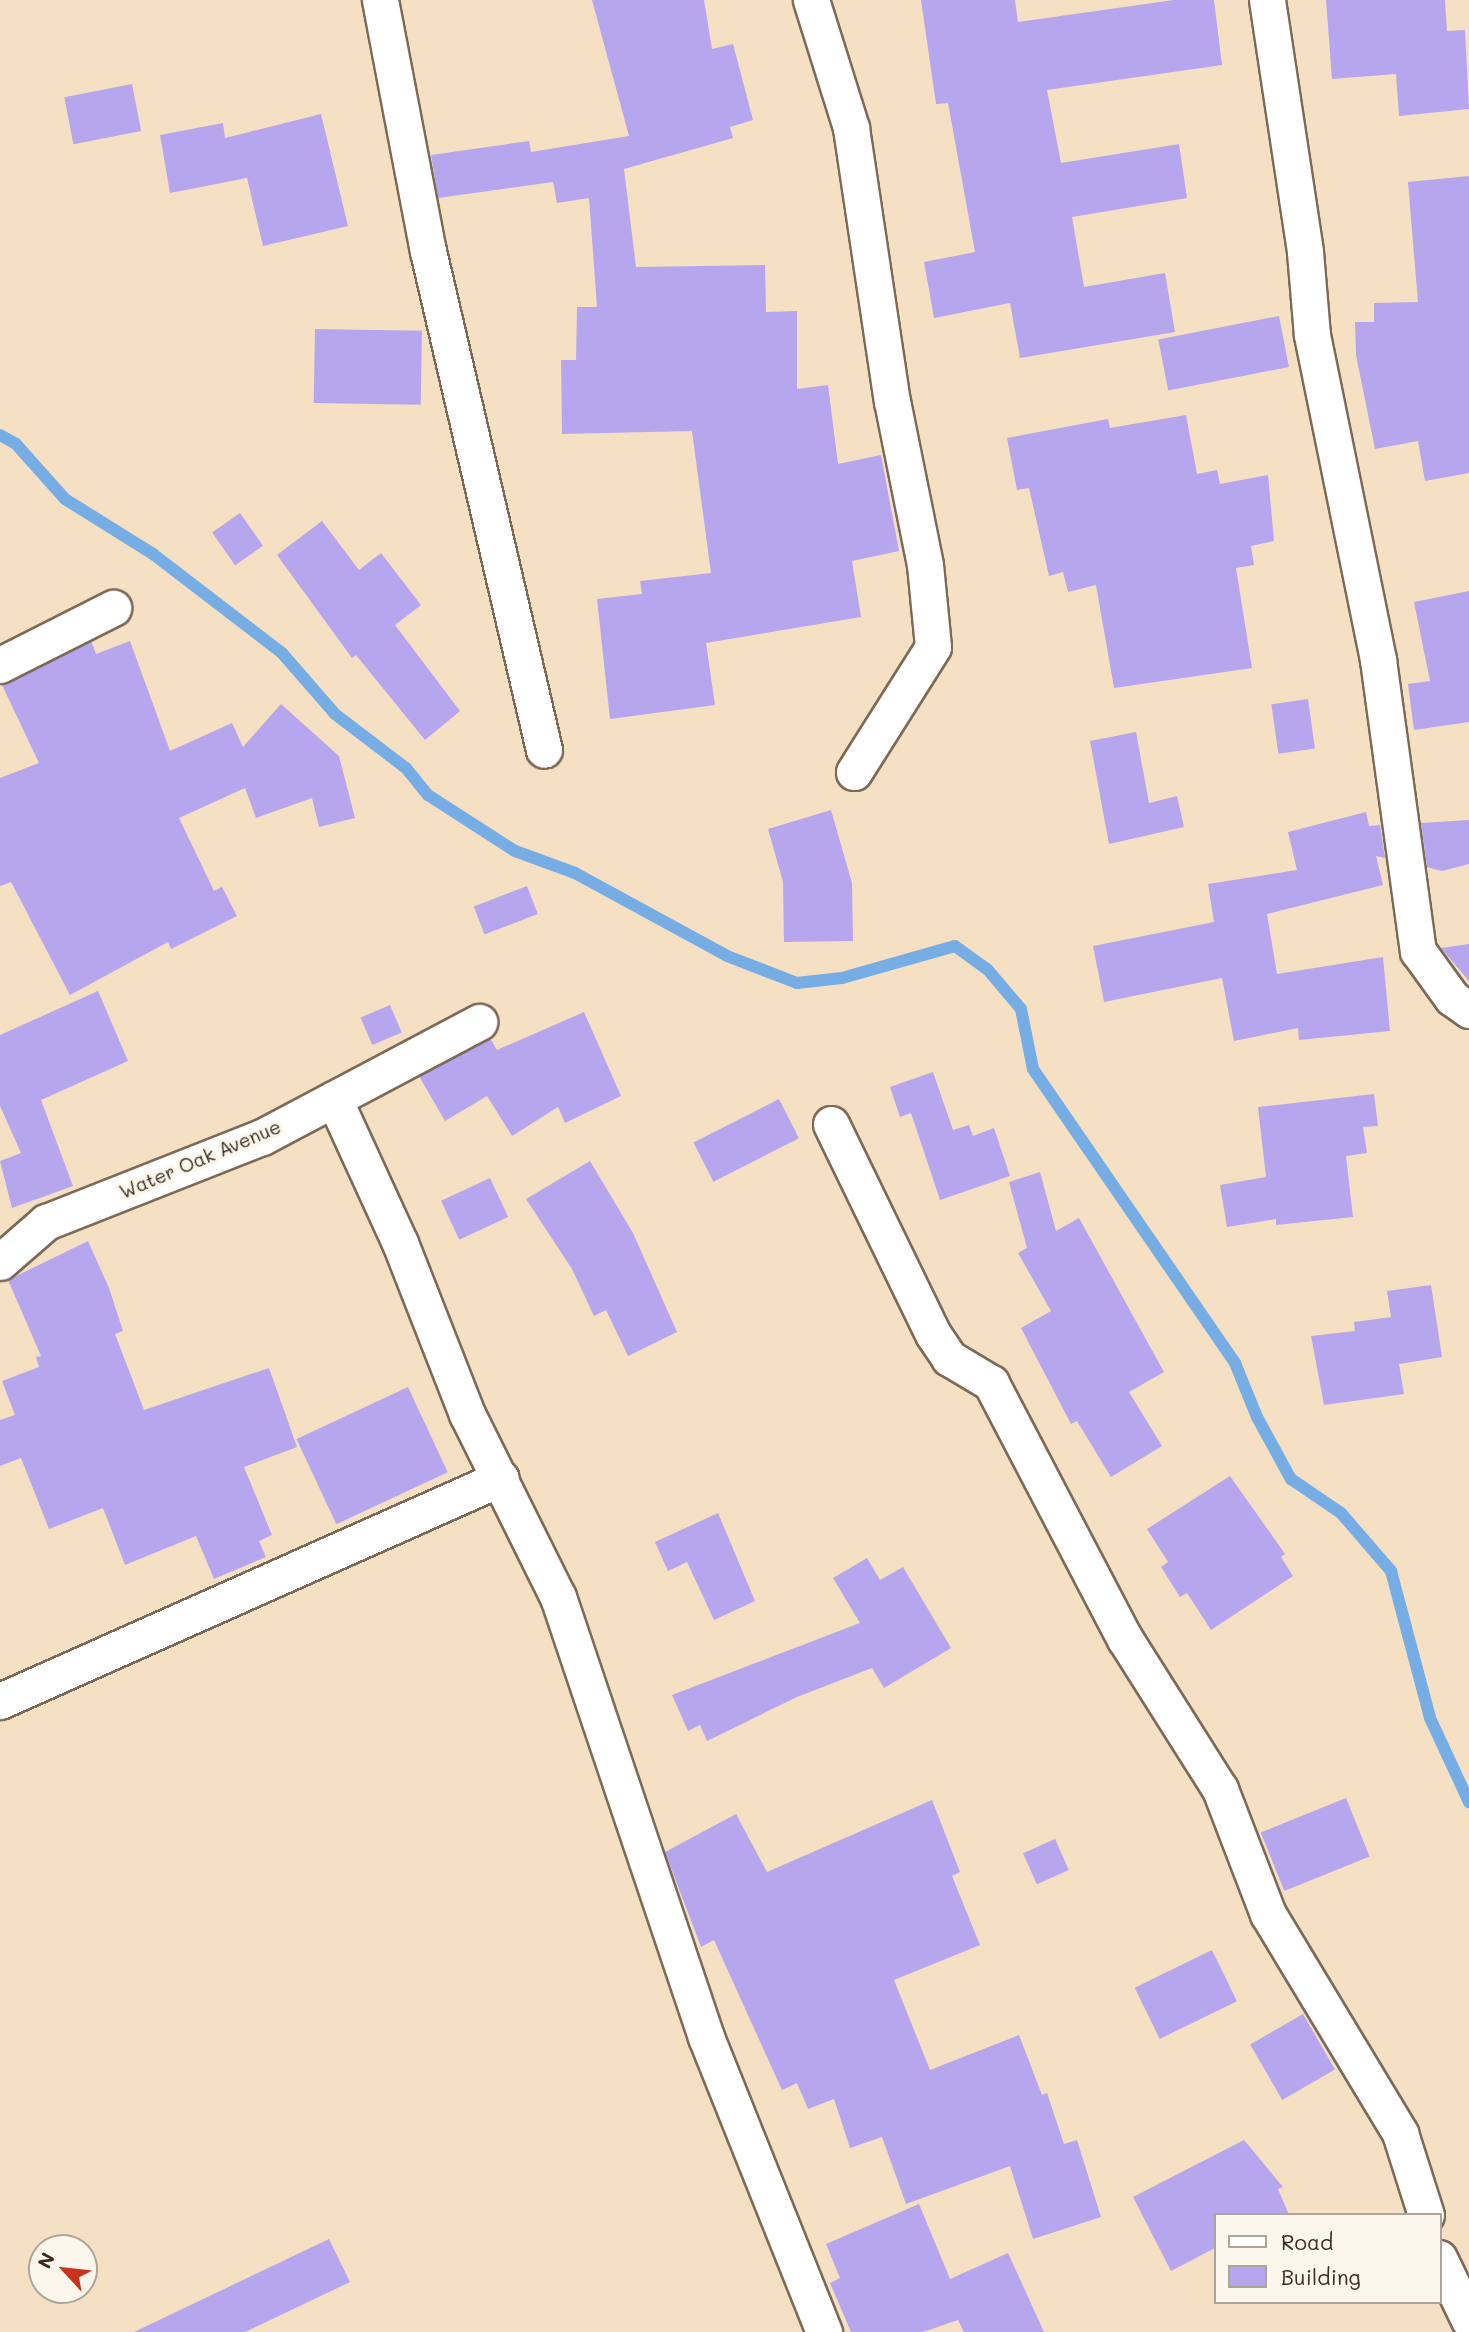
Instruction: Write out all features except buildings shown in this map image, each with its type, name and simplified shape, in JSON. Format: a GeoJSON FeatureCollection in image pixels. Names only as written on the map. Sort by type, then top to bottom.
{"type":"FeatureCollection","features":[{"type":"Feature","properties":{"kind":"street"},"geometry":{"type":"LineString","coordinates":[[380,0],[428,251],[544,750]]}},
{"type":"Feature","properties":{"kind":"street"},"geometry":{"type":"LineString","coordinates":[[811,0],[851,128],[892,401],[923,553],[933,647],[854,772]]}},
{"type":"Feature","properties":{"kind":"street"},"geometry":{"type":"LineString","coordinates":[[1266,0],[1305,252],[1312,335],[1380,671],[1418,951],[1452,998],[1469,1010]]}},
{"type":"Feature","properties":{"kind":"street"},"geometry":{"type":"LineString","coordinates":[[0,665],[113,608]]}},
{"type":"Feature","properties":{"kind":"street","name":"Water Oak Avenue"},"geometry":{"type":"LineString","coordinates":[[0,1262],[46,1222],[262,1137],[479,1022]]}},
{"type":"Feature","properties":{"kind":"street"},"geometry":{"type":"LineString","coordinates":[[334,1099],[400,1243],[467,1414],[558,1597],[706,2037],[824,2332]]}},
{"type":"Feature","properties":{"kind":"street"},"geometry":{"type":"LineString","coordinates":[[831,1124],[933,1334],[949,1358],[991,1382],[1125,1639],[1220,1788],[1268,1914],[1400,2133],[1425,2213]]}},
{"type":"Feature","properties":{"kind":"street"},"geometry":{"type":"LineString","coordinates":[[0,1701],[501,1478]]}},
{"type":"Feature","properties":{"kind":"street"},"geometry":{"type":"LineString","coordinates":[[1441,2262],[1469,2320]]}},
{"type":"Feature","properties":{"kind":"waterway"},"geometry":{"type":"LineString","coordinates":[[0,435],[16,444],[65,499],[153,554],[282,653],[335,714],[406,768],[428,795],[515,851],[575,873],[727,956],[797,983],[842,978],[955,946],[988,970],[1021,1009],[1033,1069],[1235,1363],[1257,1417],[1291,1479],[1341,1513],[1391,1571],[1430,1718],[1469,1802]]}}]}
